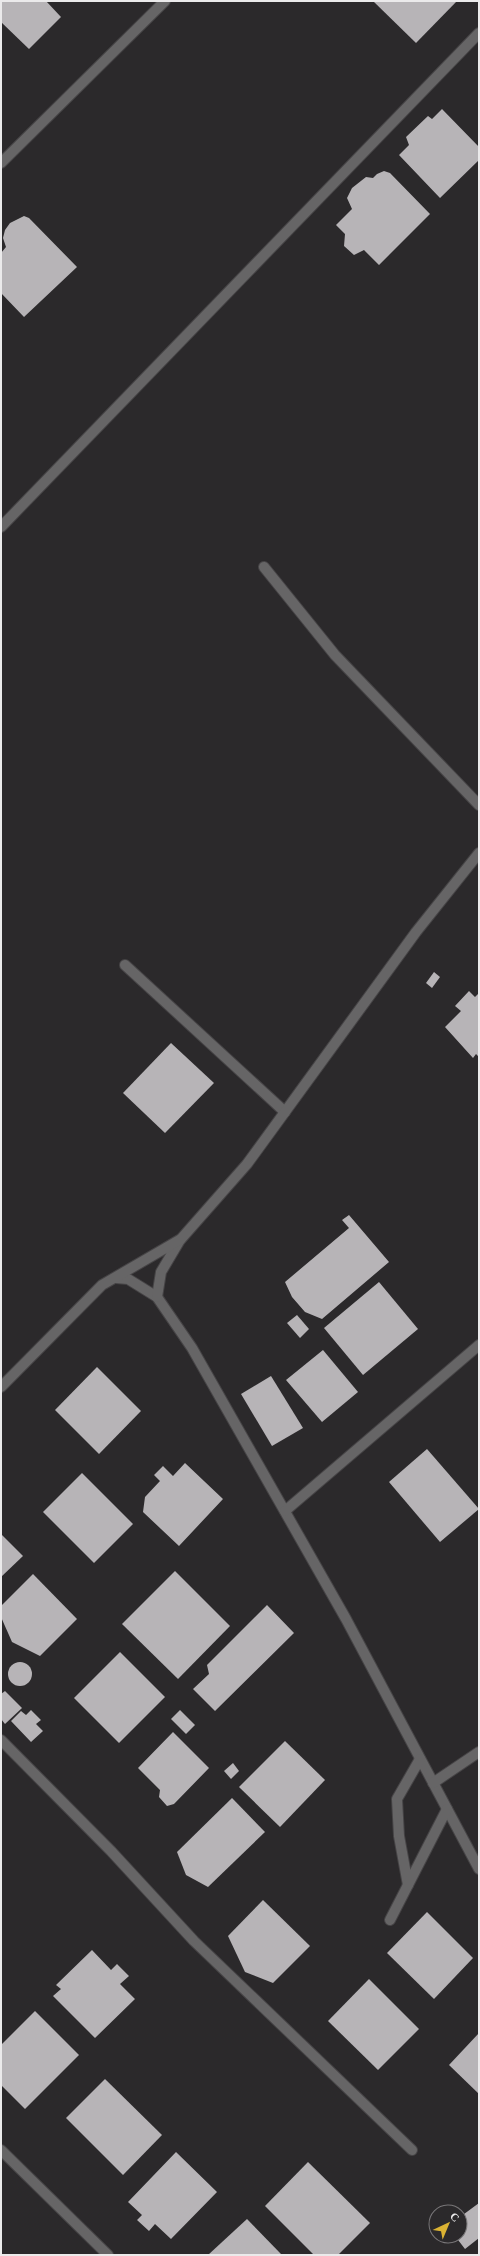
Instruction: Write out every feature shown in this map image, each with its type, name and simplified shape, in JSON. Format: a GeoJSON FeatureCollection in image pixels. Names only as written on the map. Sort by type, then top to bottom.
{"type":"FeatureCollection","features":[{"type":"Feature","properties":{"kind":"street"},"geometry":{"type":"LineString","coordinates":[[1,163],[165,1]]}},
{"type":"Feature","properties":{"kind":"street"},"geometry":{"type":"LineString","coordinates":[[1,527],[479,33]]}},
{"type":"Feature","properties":{"kind":"street"},"geometry":{"type":"LineString","coordinates":[[264,567],[336,655],[479,805]]}},
{"type":"Feature","properties":{"kind":"street"},"geometry":{"type":"LineString","coordinates":[[157,1297],[161,1272],[181,1239],[247,1164],[416,932],[479,853]]}},
{"type":"Feature","properties":{"kind":"street"},"geometry":{"type":"LineString","coordinates":[[125,965],[285,1112]]}},
{"type":"Feature","properties":{"kind":"street"},"geometry":{"type":"LineString","coordinates":[[1,1387],[102,1285],[181,1239]]}},
{"type":"Feature","properties":{"kind":"street"},"geometry":{"type":"LineString","coordinates":[[116,1278],[128,1279],[157,1297],[192,1348],[346,1619],[479,1869]]}},
{"type":"Feature","properties":{"kind":"street"},"geometry":{"type":"LineString","coordinates":[[285,1511],[479,1345]]}},
{"type":"Feature","properties":{"kind":"street"},"geometry":{"type":"LineString","coordinates":[[1,1740],[110,1851],[194,1941],[412,2150]]}},
{"type":"Feature","properties":{"kind":"street"},"geometry":{"type":"LineString","coordinates":[[433,1783],[479,1752]]}},
{"type":"Feature","properties":{"kind":"street"},"geometry":{"type":"LineString","coordinates":[[408,1885],[399,1836],[397,1799],[420,1759]]}},
{"type":"Feature","properties":{"kind":"street"},"geometry":{"type":"LineString","coordinates":[[390,1920],[447,1809]]}},
{"type":"Feature","properties":{"kind":"street"},"geometry":{"type":"LineString","coordinates":[[1,2150],[108,2255]]}},
{"type":"Feature","properties":{"kind":"building"},"geometry":{"type":"Polygon","coordinates":[[[2,1],[46,1],[61,17],[29,49],[1,22],[2,1]]]}},
{"type":"Feature","properties":{"kind":"building"},"geometry":{"type":"Polygon","coordinates":[[[373,1],[457,1],[416,43],[373,1]]]}},
{"type":"Feature","properties":{"kind":"building"},"geometry":{"type":"Polygon","coordinates":[[[442,109],[479,147],[479,160],[440,198],[399,155],[409,145],[406,137],[428,116],[432,119],[442,109]]]}},
{"type":"Feature","properties":{"kind":"building"},"geometry":{"type":"Polygon","coordinates":[[[384,171],[390,173],[430,214],[379,265],[364,250],[354,255],[344,246],[345,234],[336,225],[352,209],[347,198],[352,188],[366,177],[373,178],[377,174],[384,171]]]}},
{"type":"Feature","properties":{"kind":"building"},"geometry":{"type":"Polygon","coordinates":[[[24,216],[29,218],[77,267],[24,317],[1,293],[1,253],[6,247],[3,238],[5,230],[10,223],[24,216]]]}},
{"type":"Feature","properties":{"kind":"building"},"geometry":{"type":"Polygon","coordinates":[[[434,972],[440,977],[432,988],[426,983],[434,972]]]}},
{"type":"Feature","properties":{"kind":"building"},"geometry":{"type":"Polygon","coordinates":[[[469,991],[475,997],[479,993],[479,1057],[476,1054],[473,1058],[445,1027],[461,1011],[455,1006],[469,991]]]}},
{"type":"Feature","properties":{"kind":"building"},"geometry":{"type":"Polygon","coordinates":[[[171,1043],[214,1083],[165,1133],[123,1093],[171,1043]]]}},
{"type":"Feature","properties":{"kind":"building"},"geometry":{"type":"Polygon","coordinates":[[[349,1215],[389,1262],[322,1319],[305,1312],[292,1297],[285,1282],[349,1228],[342,1220],[349,1215]]]}},
{"type":"Feature","properties":{"kind":"building"},"geometry":{"type":"Polygon","coordinates":[[[379,1282],[418,1329],[363,1375],[324,1328],[379,1282]]]}},
{"type":"Feature","properties":{"kind":"building"},"geometry":{"type":"Polygon","coordinates":[[[297,1315],[309,1329],[300,1338],[287,1323],[297,1315]]]}},
{"type":"Feature","properties":{"kind":"building"},"geometry":{"type":"Polygon","coordinates":[[[323,1350],[358,1392],[322,1422],[286,1380],[323,1350]]]}},
{"type":"Feature","properties":{"kind":"building"},"geometry":{"type":"Polygon","coordinates":[[[97,1367],[141,1411],[99,1454],[55,1410],[97,1367]]]}},
{"type":"Feature","properties":{"kind":"building"},"geometry":{"type":"Polygon","coordinates":[[[271,1376],[303,1428],[272,1446],[241,1394],[271,1376]]]}},
{"type":"Feature","properties":{"kind":"building"},"geometry":{"type":"Polygon","coordinates":[[[427,1449],[479,1509],[440,1542],[389,1482],[427,1449]]]}},
{"type":"Feature","properties":{"kind":"building"},"geometry":{"type":"Polygon","coordinates":[[[185,1463],[223,1499],[179,1546],[143,1512],[145,1497],[160,1481],[154,1475],[163,1466],[173,1476],[185,1463]]]}},
{"type":"Feature","properties":{"kind":"building"},"geometry":{"type":"Polygon","coordinates":[[[82,1473],[133,1524],[94,1563],[43,1512],[82,1473]]]}},
{"type":"Feature","properties":{"kind":"building"},"geometry":{"type":"Polygon","coordinates":[[[1,1534],[23,1556],[1,1577],[1,1534]]]}},
{"type":"Feature","properties":{"kind":"building"},"geometry":{"type":"Polygon","coordinates":[[[175,1571],[230,1626],[178,1679],[122,1624],[175,1571]]]}},
{"type":"Feature","properties":{"kind":"building"},"geometry":{"type":"Polygon","coordinates":[[[33,1574],[77,1619],[40,1656],[12,1642],[1,1617],[1,1606],[33,1574]]]}},
{"type":"Feature","properties":{"kind":"building"},"geometry":{"type":"Polygon","coordinates":[[[267,1605],[294,1633],[215,1711],[193,1689],[209,1674],[207,1665],[267,1605]]]}},
{"type":"Feature","properties":{"kind":"building"},"geometry":{"type":"Polygon","coordinates":[[[120,1652],[165,1697],[119,1743],[74,1698],[120,1652]]]}},
{"type":"Feature","properties":{"kind":"building"},"geometry":{"type":"Polygon","coordinates":[[[20,1662],[28,1666],[32,1674],[28,1682],[20,1686],[12,1682],[8,1674],[12,1666],[20,1662]]]}},
{"type":"Feature","properties":{"kind":"building"},"geometry":{"type":"Polygon","coordinates":[[[5,1691],[22,1708],[5,1724],[1,1719],[1,1694],[5,1691]]]}},
{"type":"Feature","properties":{"kind":"building"},"geometry":{"type":"Polygon","coordinates":[[[31,1710],[41,1720],[36,1724],[43,1731],[31,1742],[11,1721],[21,1711],[26,1715],[31,1710]]]}},
{"type":"Feature","properties":{"kind":"building"},"geometry":{"type":"Polygon","coordinates":[[[180,1710],[195,1725],[186,1734],[171,1719],[180,1710]]]}},
{"type":"Feature","properties":{"kind":"building"},"geometry":{"type":"Polygon","coordinates":[[[173,1732],[209,1768],[174,1804],[167,1806],[159,1797],[160,1790],[138,1768],[173,1732]]]}},
{"type":"Feature","properties":{"kind":"building"},"geometry":{"type":"Polygon","coordinates":[[[285,1741],[325,1780],[280,1827],[239,1787],[285,1741]]]}},
{"type":"Feature","properties":{"kind":"building"},"geometry":{"type":"Polygon","coordinates":[[[233,1763],[239,1771],[231,1779],[224,1771],[233,1763]]]}},
{"type":"Feature","properties":{"kind":"building"},"geometry":{"type":"Polygon","coordinates":[[[232,1798],[265,1832],[208,1887],[186,1875],[177,1852],[232,1798]]]}},
{"type":"Feature","properties":{"kind":"building"},"geometry":{"type":"Polygon","coordinates":[[[263,1900],[310,1946],[273,1983],[245,1972],[228,1936],[263,1900]]]}},
{"type":"Feature","properties":{"kind":"building"},"geometry":{"type":"Polygon","coordinates":[[[427,1912],[473,1958],[434,1999],[387,1953],[427,1912]]]}},
{"type":"Feature","properties":{"kind":"building"},"geometry":{"type":"Polygon","coordinates":[[[92,1950],[111,1970],[117,1964],[129,1976],[120,1984],[135,1999],[95,2038],[53,1996],[61,1989],[56,1985],[92,1950]]]}},
{"type":"Feature","properties":{"kind":"building"},"geometry":{"type":"Polygon","coordinates":[[[369,1979],[419,2029],[378,2070],[328,2021],[369,1979]]]}},
{"type":"Feature","properties":{"kind":"building"},"geometry":{"type":"Polygon","coordinates":[[[35,2011],[79,2055],[25,2109],[1,2085],[1,2045],[35,2011]]]}},
{"type":"Feature","properties":{"kind":"building"},"geometry":{"type":"Polygon","coordinates":[[[479,2033],[479,2094],[449,2065],[479,2033]]]}},
{"type":"Feature","properties":{"kind":"building"},"geometry":{"type":"Polygon","coordinates":[[[105,2079],[162,2135],[123,2175],[66,2118],[105,2079]]]}},
{"type":"Feature","properties":{"kind":"building"},"geometry":{"type":"Polygon","coordinates":[[[176,2152],[217,2192],[171,2239],[155,2224],[149,2231],[137,2220],[142,2215],[128,2202],[176,2152]]]}},
{"type":"Feature","properties":{"kind":"building"},"geometry":{"type":"Polygon","coordinates":[[[308,2162],[370,2223],[338,2255],[314,2255],[265,2206],[308,2162]]]}},
{"type":"Feature","properties":{"kind":"building"},"geometry":{"type":"Polygon","coordinates":[[[479,2203],[479,2238],[465,2249],[461,2244],[468,2244],[468,2211],[479,2203]]]}},
{"type":"Feature","properties":{"kind":"building"},"geometry":{"type":"Polygon","coordinates":[[[247,2219],[281,2254],[208,2255],[247,2219]]]}}]}
